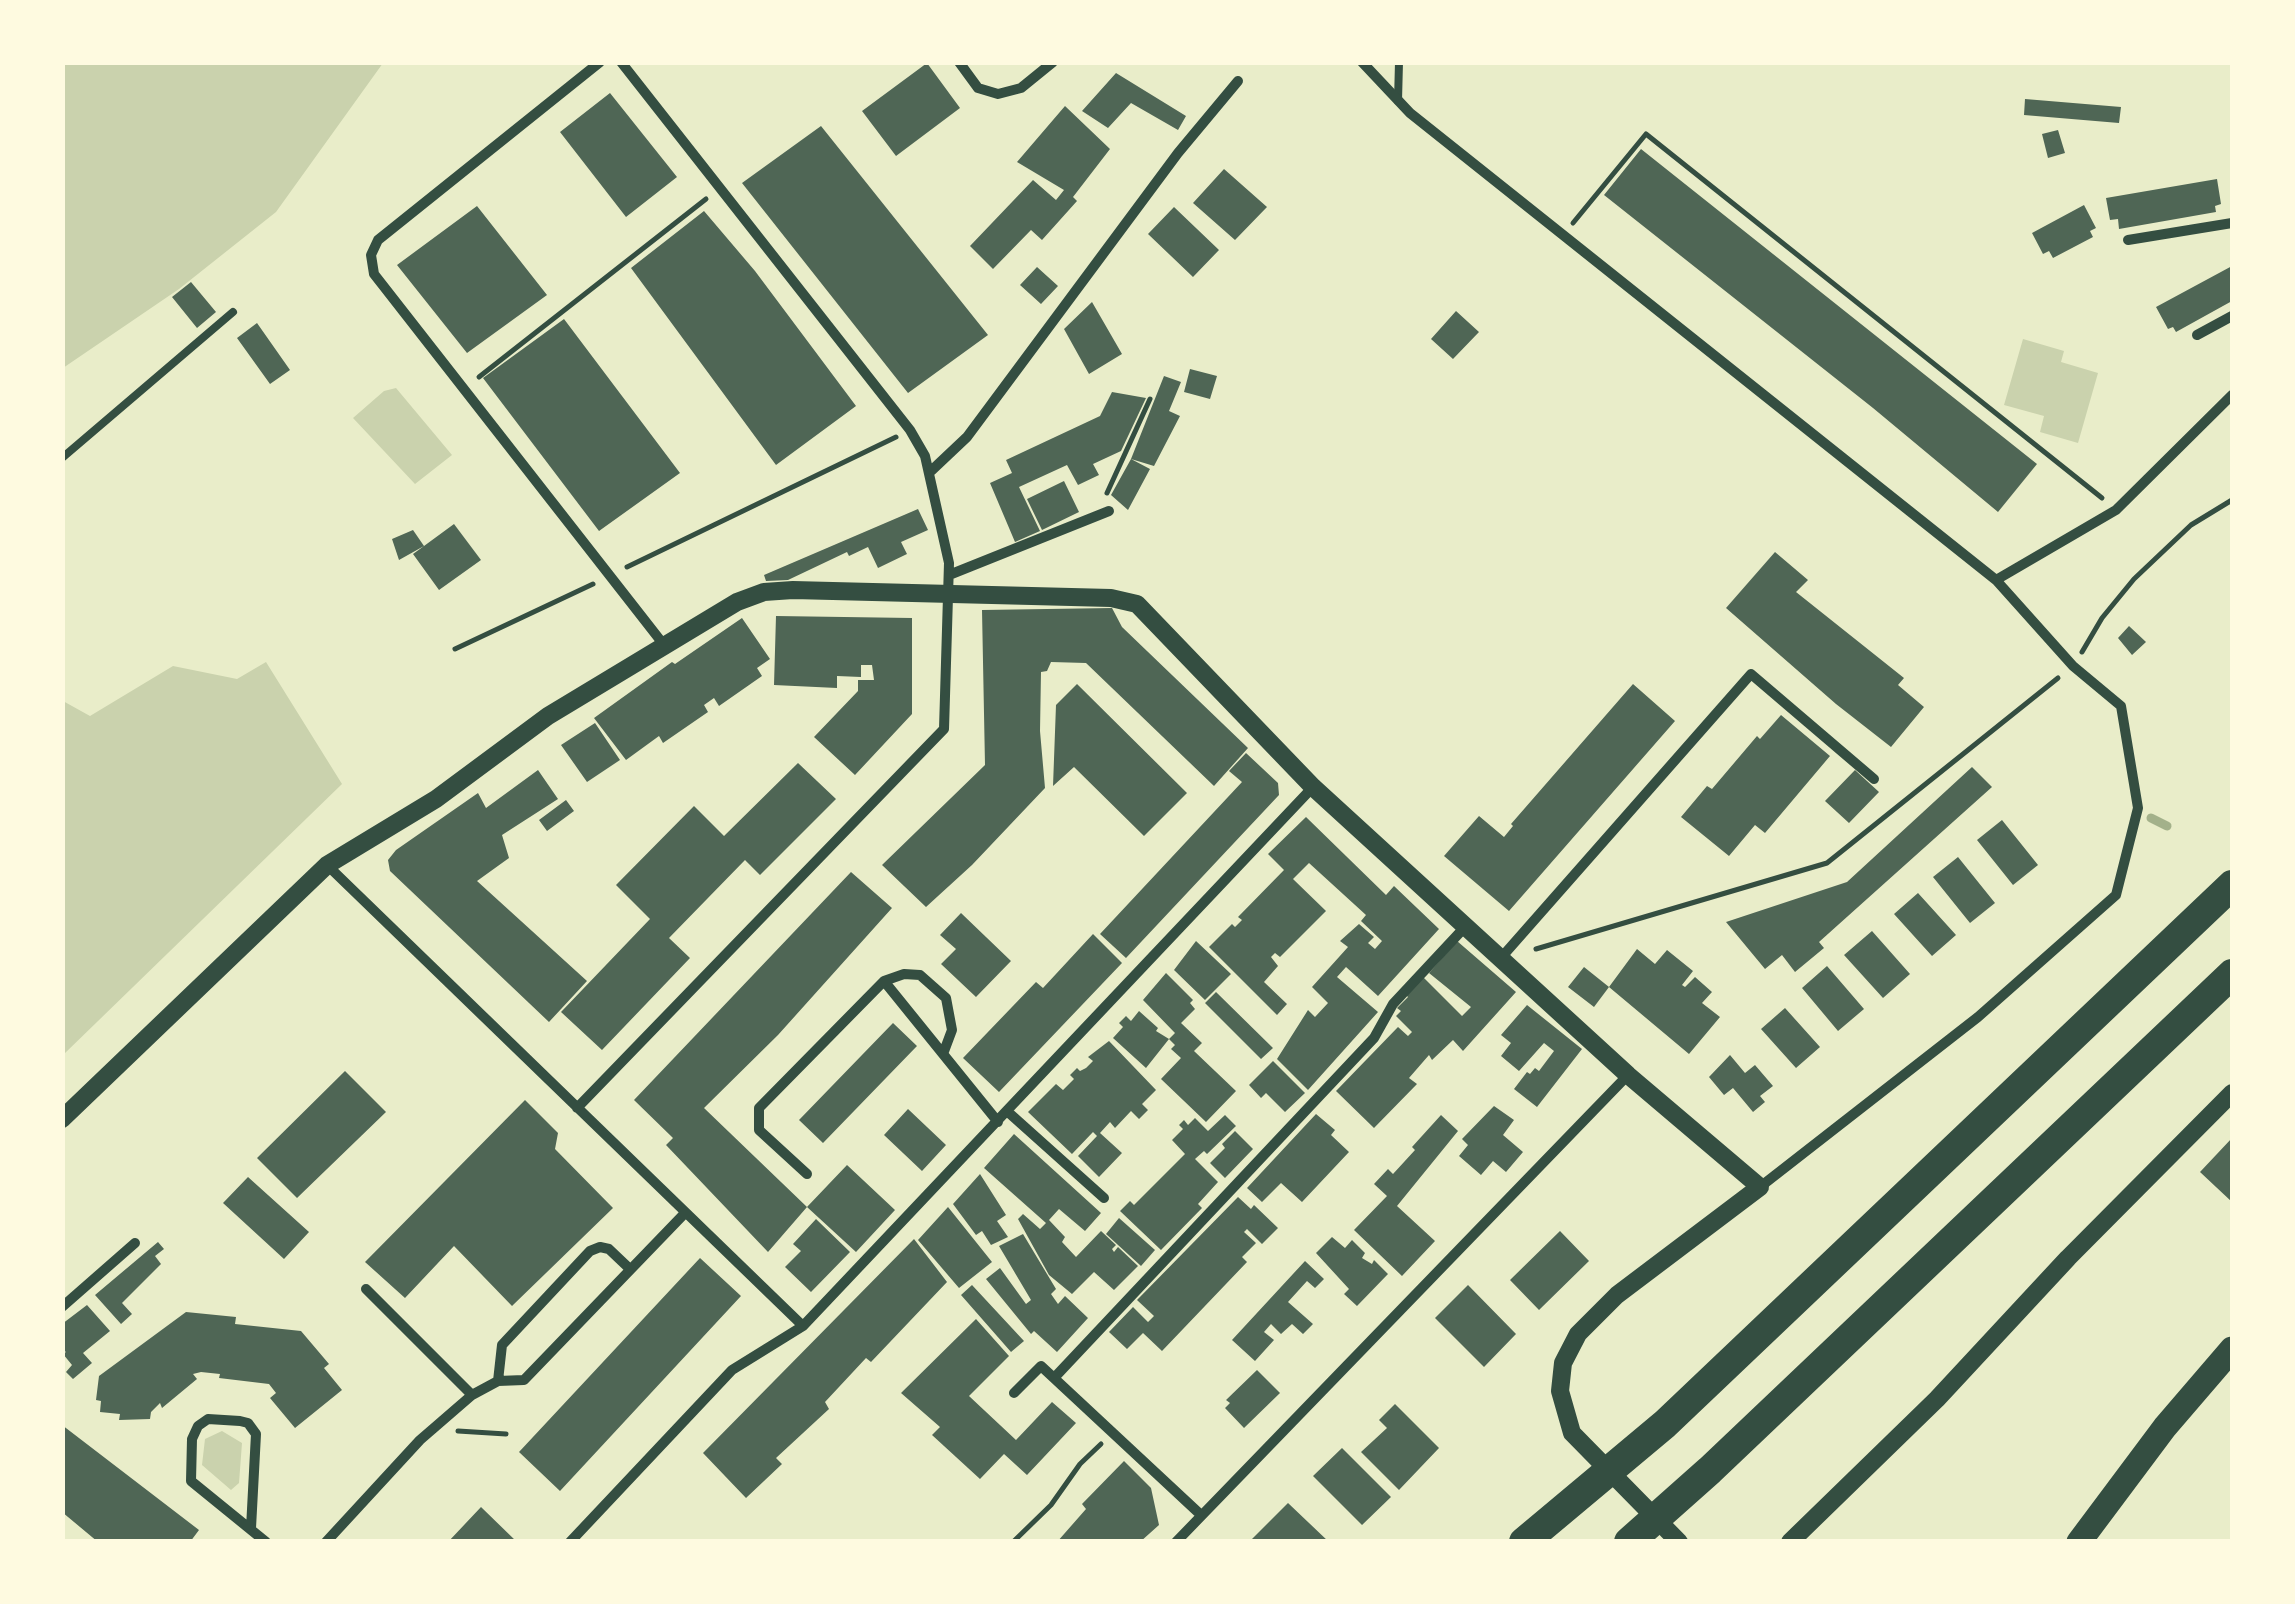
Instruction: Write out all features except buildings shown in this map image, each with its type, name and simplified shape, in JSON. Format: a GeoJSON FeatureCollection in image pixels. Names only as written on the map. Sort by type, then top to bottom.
{"type":"FeatureCollection","features":[{"type":"Feature","properties":{"kind":"highway"},"geometry":{"type":"LineString","coordinates":[[1524,1542],[1665,1424],[2232,886]]}},
{"type":"Feature","properties":{"kind":"highway"},"geometry":{"type":"LineString","coordinates":[[1629,1542],[1710,1470],[2232,974]]}},
{"type":"Feature","properties":{"kind":"main road"},"geometry":{"type":"LineString","coordinates":[[2079,1542],[2165,1427],[2232,1349]]}},
{"type":"Feature","properties":{"kind":"street"},"geometry":{"type":"LineString","coordinates":[[600,62],[378,240],[371,255],[374,274],[664,645]]}},
{"type":"Feature","properties":{"kind":"street"},"geometry":{"type":"LineString","coordinates":[[576,1108],[944,730],[948,584],[931,471],[910,430],[621,62]]}},
{"type":"Feature","properties":{"kind":"street"},"geometry":{"type":"LineString","coordinates":[[959,62],[978,88],[998,94],[1020,88],[1054,62]]}},
{"type":"Feature","properties":{"kind":"street"},"geometry":{"type":"LineString","coordinates":[[1362,62],[1398,101],[1996,580],[2073,666],[2121,706],[2138,808],[2116,896],[1978,1017],[1618,1295],[1578,1334],[1563,1362],[1560,1391],[1572,1433],[1679,1542]]}},
{"type":"Feature","properties":{"kind":"street"},"geometry":{"type":"LineString","coordinates":[[931,471],[968,438],[1178,153],[1238,81]]}},
{"type":"Feature","properties":{"kind":"street"},"geometry":{"type":"LineString","coordinates":[[2128,240],[2232,222]]}},
{"type":"Feature","properties":{"kind":"street"},"geometry":{"type":"LineString","coordinates":[[2197,335],[2232,316]]}},
{"type":"Feature","properties":{"kind":"street"},"geometry":{"type":"LineString","coordinates":[[1996,580],[2116,510],[2232,394]]}},
{"type":"Feature","properties":{"kind":"street"},"geometry":{"type":"LineString","coordinates":[[948,584],[1109,511]]}},
{"type":"Feature","properties":{"kind":"street"},"geometry":{"type":"LineString","coordinates":[[62,1119],[327,866],[436,800],[548,716],[664,645],[738,602],[764,592],[948,584],[1110,598],[1136,604],[1313,787],[1464,928],[1628,1075],[1760,1186]]}},
{"type":"Feature","properties":{"kind":"street"},"geometry":{"type":"LineString","coordinates":[[1499,960],[1751,674],[1874,779]]}},
{"type":"Feature","properties":{"kind":"street"},"geometry":{"type":"LineString","coordinates":[[570,1542],[732,1370],[803,1326],[1313,787]]}},
{"type":"Feature","properties":{"kind":"street"},"geometry":{"type":"LineString","coordinates":[[327,866],[803,1326]]}},
{"type":"Feature","properties":{"kind":"street"},"geometry":{"type":"LineString","coordinates":[[1054,1378],[1374,1038],[1393,1004],[1464,928]]}},
{"type":"Feature","properties":{"kind":"street"},"geometry":{"type":"LineString","coordinates":[[807,1174],[760,1130],[759,1108],[884,980],[904,974],[920,975],[946,998],[952,1030],[943,1054]]}},
{"type":"Feature","properties":{"kind":"street"},"geometry":{"type":"LineString","coordinates":[[884,980],[998,1122]]}},
{"type":"Feature","properties":{"kind":"street"},"geometry":{"type":"LineString","coordinates":[[1176,1542],[1628,1075]]}},
{"type":"Feature","properties":{"kind":"street"},"geometry":{"type":"LineString","coordinates":[[1790,1542],[1937,1399],[2068,1258],[2232,1093]]}},
{"type":"Feature","properties":{"kind":"street"},"geometry":{"type":"LineString","coordinates":[[1008,1112],[1104,1198]]}},
{"type":"Feature","properties":{"kind":"street"},"geometry":{"type":"LineString","coordinates":[[326,1542],[420,1440],[472,1395],[498,1381],[524,1380],[685,1213]]}},
{"type":"Feature","properties":{"kind":"street"},"geometry":{"type":"LineString","coordinates":[[62,1307],[135,1243]]}},
{"type":"Feature","properties":{"kind":"street"},"geometry":{"type":"LineString","coordinates":[[498,1381],[502,1346],[590,1251],[609,1249],[629,1268]]}},
{"type":"Feature","properties":{"kind":"street"},"geometry":{"type":"LineString","coordinates":[[366,1289],[472,1395]]}},
{"type":"Feature","properties":{"kind":"street"},"geometry":{"type":"LineString","coordinates":[[1014,1394],[1041,1366],[1201,1515]]}},
{"type":"Feature","properties":{"kind":"street"},"geometry":{"type":"LineString","coordinates":[[251,1528],[256,1434],[240,1420],[208,1419],[198,1426],[192,1439],[191,1482],[266,1542]]}},
{"type":"Feature","properties":{"kind":"lane"},"geometry":{"type":"LineString","coordinates":[[1398,101],[1399,62]]}},
{"type":"Feature","properties":{"kind":"lane"},"geometry":{"type":"LineString","coordinates":[[62,458],[233,312]]}},
{"type":"Feature","properties":{"kind":"path"},"geometry":{"type":"LineString","coordinates":[[1564,233],[1646,134],[2116,510]]}},
{"type":"Feature","properties":{"kind":"path"},"geometry":{"type":"LineString","coordinates":[[465,388],[720,189]]}},
{"type":"Feature","properties":{"kind":"path"},"geometry":{"type":"LineString","coordinates":[[1109,511],[1107,489],[1150,399]]}},
{"type":"Feature","properties":{"kind":"path"},"geometry":{"type":"LineString","coordinates":[[624,569],[898,436]]}},
{"type":"Feature","properties":{"kind":"path"},"geometry":{"type":"LineString","coordinates":[[1499,960],[1827,863],[2073,666],[2102,618],[2134,579],[2191,526],[2232,500]]}},
{"type":"Feature","properties":{"kind":"path"},"geometry":{"type":"LineString","coordinates":[[455,648],[594,584]]}},
{"type":"Feature","properties":{"kind":"path"},"geometry":{"type":"LineString","coordinates":[[456,1431],[506,1434]]}},
{"type":"Feature","properties":{"kind":"path"},"geometry":{"type":"LineString","coordinates":[[1013,1542],[1052,1505],[1080,1464],[1112,1432]]}},
{"type":"Feature","properties":{"kind":"green space"},"geometry":{"type":"Polygon","coordinates":[[[63,62],[383,63],[276,212],[179,289],[63,368],[63,62]]]}},
{"type":"Feature","properties":{"kind":"green space"},"geometry":{"type":"Polygon","coordinates":[[[2023,339],[2064,351],[2061,362],[2098,373],[2078,443],[2040,432],[2044,416],[2004,405],[2023,339]]]}},
{"type":"Feature","properties":{"kind":"green space"},"geometry":{"type":"Polygon","coordinates":[[[396,388],[452,455],[415,484],[353,418],[384,391],[396,388]]]}},
{"type":"Feature","properties":{"kind":"green space"},"geometry":{"type":"Polygon","coordinates":[[[266,662],[342,784],[63,1055],[63,701],[90,716],[173,666],[237,679],[266,662]]]}},
{"type":"Feature","properties":{"kind":"green space"},"geometry":{"type":"Polygon","coordinates":[[[222,1431],[242,1443],[239,1483],[231,1490],[202,1465],[205,1439],[222,1431]]]}},
{"type":"Feature","properties":{"kind":"waterway"},"geometry":{"type":"LineString","coordinates":[[2151,818],[2167,826]]}}]}
